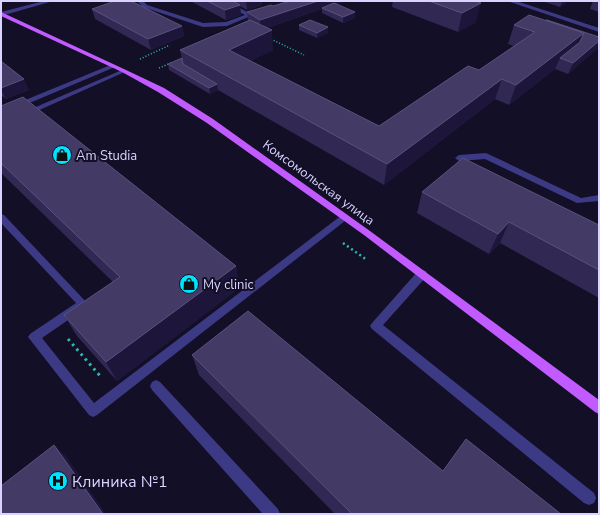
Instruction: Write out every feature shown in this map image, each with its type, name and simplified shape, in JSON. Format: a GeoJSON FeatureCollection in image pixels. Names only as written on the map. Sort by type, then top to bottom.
{"type":"FeatureCollection","features":[{"type":"Feature","properties":{"kind":"main road","name":"Комсомольская улица"},"geometry":{"type":"LineString","coordinates":[[1,14],[161,90],[210,121],[346,217],[599,408]]}},
{"type":"Feature","properties":{"kind":"street"},"geometry":{"type":"LineString","coordinates":[[1,14],[50,1]]}},
{"type":"Feature","properties":{"kind":"street"},"geometry":{"type":"LineString","coordinates":[[140,1],[145,6],[203,25],[227,24],[250,15],[222,1]]}},
{"type":"Feature","properties":{"kind":"street"},"geometry":{"type":"LineString","coordinates":[[510,1],[599,30]]}},
{"type":"Feature","properties":{"kind":"street"},"geometry":{"type":"LineString","coordinates":[[1,113],[113,66]]}},
{"type":"Feature","properties":{"kind":"street"},"geometry":{"type":"LineString","coordinates":[[1,125],[124,72]]}},
{"type":"Feature","properties":{"kind":"street"},"geometry":{"type":"LineString","coordinates":[[459,158],[486,156],[580,201],[599,198]]}},
{"type":"Feature","properties":{"kind":"street"},"geometry":{"type":"LineString","coordinates":[[1,217],[83,304],[34,337],[93,411],[346,217]]}},
{"type":"Feature","properties":{"kind":"street"},"geometry":{"type":"LineString","coordinates":[[422,274],[376,326],[589,498]]}},
{"type":"Feature","properties":{"kind":"street"},"geometry":{"type":"LineString","coordinates":[[156,386],[273,514]]}},
{"type":"Feature","properties":{"kind":"path"},"geometry":{"type":"LineString","coordinates":[[269,39],[304,55]]}},
{"type":"Feature","properties":{"kind":"path"},"geometry":{"type":"LineString","coordinates":[[137,60],[170,45]]}},
{"type":"Feature","properties":{"kind":"path"},"geometry":{"type":"LineString","coordinates":[[155,70],[176,60]]}},
{"type":"Feature","properties":{"kind":"path"},"geometry":{"type":"LineString","coordinates":[[55,323],[116,394]]}},
{"type":"Feature","properties":{"kind":"building"},"geometry":{"type":"Polygon","coordinates":[[[115,1],[131,1],[182,26],[148,39],[92,9],[115,1]]]}},
{"type":"Feature","properties":{"kind":"building"},"geometry":{"type":"Polygon","coordinates":[[[207,1],[233,1],[240,5],[225,10],[207,1]]]}},
{"type":"Feature","properties":{"kind":"building"},"geometry":{"type":"Polygon","coordinates":[[[290,1],[318,1],[260,20],[247,12],[271,5],[273,6],[290,1]]]}},
{"type":"Feature","properties":{"kind":"building"},"geometry":{"type":"Polygon","coordinates":[[[429,1],[474,1],[481,3],[462,13],[429,1]]]}},
{"type":"Feature","properties":{"kind":"building"},"geometry":{"type":"Polygon","coordinates":[[[334,3],[355,12],[343,17],[322,8],[334,3]]]}},
{"type":"Feature","properties":{"kind":"building"},"geometry":{"type":"Polygon","coordinates":[[[529,15],[584,33],[516,85],[502,79],[387,164],[180,50],[250,20],[272,30],[229,50],[379,126],[468,66],[479,70],[535,32],[514,25],[529,15]]]}},
{"type":"Feature","properties":{"kind":"building"},"geometry":{"type":"Polygon","coordinates":[[[310,20],[328,27],[317,33],[299,25],[310,20]]]}},
{"type":"Feature","properties":{"kind":"building"},"geometry":{"type":"Polygon","coordinates":[[[546,20],[599,37],[599,41],[573,63],[560,58],[580,42],[584,33],[546,20]]]}},
{"type":"Feature","properties":{"kind":"building"},"geometry":{"type":"Polygon","coordinates":[[[182,58],[183,64],[217,84],[209,88],[168,64],[182,58]]]}},
{"type":"Feature","properties":{"kind":"building"},"geometry":{"type":"Polygon","coordinates":[[[1,61],[24,79],[1,88],[1,61]]]}},
{"type":"Feature","properties":{"kind":"building"},"geometry":{"type":"Polygon","coordinates":[[[23,97],[236,266],[106,362],[64,315],[120,277],[1,163],[1,106],[23,97]]]}},
{"type":"Feature","properties":{"kind":"building"},"geometry":{"type":"Polygon","coordinates":[[[463,158],[599,225],[599,270],[509,222],[498,234],[422,192],[463,158]]]}},
{"type":"Feature","properties":{"kind":"building"},"geometry":{"type":"Polygon","coordinates":[[[248,311],[443,471],[466,439],[561,514],[352,514],[192,355],[248,311]]]}},
{"type":"Feature","properties":{"kind":"building","name":"Клиника №1"},"geometry":{"type":"Polygon","coordinates":[[[54,445],[103,514],[1,514],[1,486],[54,445]]]}},
{"type":"Feature","properties":{"kind":"place","name":"Am Studia"},"geometry":{"type":"Point","coordinates":[62,155]}},
{"type":"Feature","properties":{"kind":"place","name":"My clinic"},"geometry":{"type":"Point","coordinates":[189,284]}},
{"type":"Feature","properties":{"kind":"place","name":"Клиника №1"},"geometry":{"type":"Point","coordinates":[58,481]}}]}
